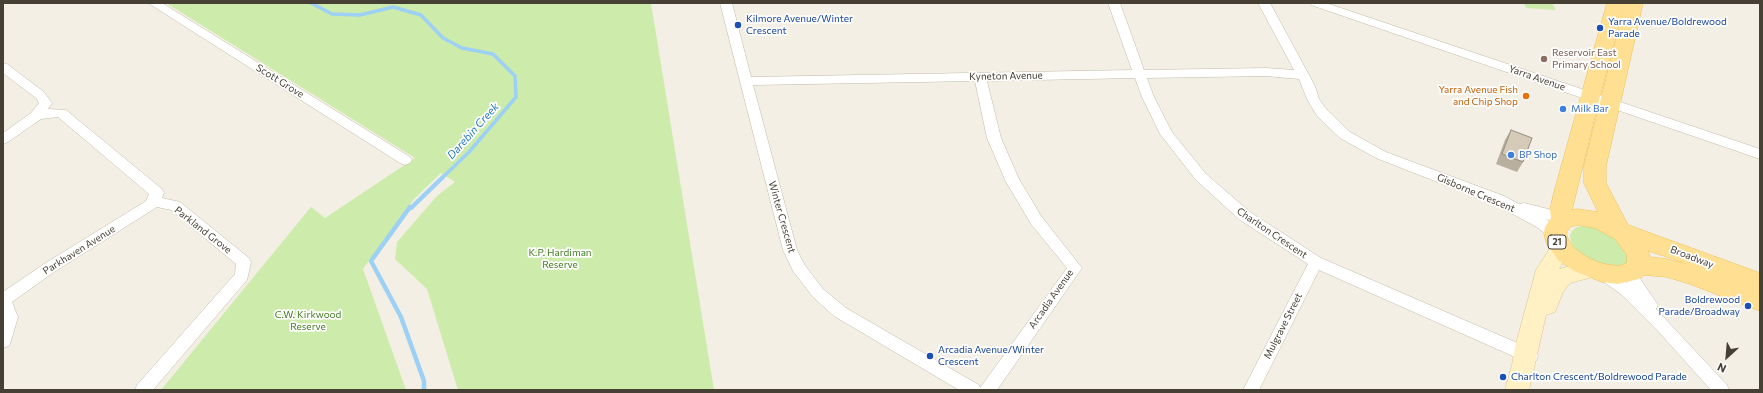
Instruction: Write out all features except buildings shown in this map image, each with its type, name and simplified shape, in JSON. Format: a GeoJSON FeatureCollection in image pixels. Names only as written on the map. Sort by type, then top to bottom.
{"type":"FeatureCollection","features":[{"type":"Feature","properties":{"kind":"main road"},"geometry":{"type":"LineString","coordinates":[[1616,3],[1590,96],[1586,160],[1606,207],[1621,232],[1637,250],[1639,255],[1635,268]]}},
{"type":"Feature","properties":{"kind":"main road"},"geometry":{"type":"LineString","coordinates":[[1517,390],[1526,359],[1547,270],[1560,230],[1561,209],[1586,160],[1610,103],[1634,3]]}},
{"type":"Feature","properties":{"kind":"main road","name":"Broadway"},"geometry":{"type":"LineString","coordinates":[[1560,230],[1577,217],[1594,219],[1621,232],[1760,283]]}},
{"type":"Feature","properties":{"kind":"main road","name":"21"},"geometry":{"type":"LineString","coordinates":[[1560,230],[1574,260],[1597,271],[1618,275],[1635,268]]}},
{"type":"Feature","properties":{"kind":"main road","name":"Broadway"},"geometry":{"type":"LineString","coordinates":[[1635,268],[1667,268],[1688,274],[1760,301]]}},
{"type":"Feature","properties":{"kind":"main road"},"geometry":{"type":"LineString","coordinates":[[1526,359],[1534,351],[1553,288],[1563,276],[1597,271]]}},
{"type":"Feature","properties":{"kind":"street","name":"Scott Grove"},"geometry":{"type":"LineString","coordinates":[[154,3],[405,160]]}},
{"type":"Feature","properties":{"kind":"street","name":"Winter Crescent"},"geometry":{"type":"LineString","coordinates":[[726,3],[790,250],[798,267],[818,293],[840,312],[973,390]]}},
{"type":"Feature","properties":{"kind":"street","name":"Charlton Crescent"},"geometry":{"type":"LineString","coordinates":[[1114,3],[1148,97],[1167,134],[1201,177],[1245,216],[1316,262],[1526,359]]}},
{"type":"Feature","properties":{"kind":"street","name":"Gisborne Crescent"},"geometry":{"type":"LineString","coordinates":[[1264,3],[1304,76],[1313,99],[1322,113],[1333,125],[1371,151],[1499,200],[1540,222],[1560,230]]}},
{"type":"Feature","properties":{"kind":"street","name":"Yarra Avenue"},"geometry":{"type":"LineString","coordinates":[[1315,3],[1760,154]]}},
{"type":"Feature","properties":{"kind":"street"},"geometry":{"type":"LineString","coordinates":[[3,67],[40,95],[46,103],[36,116],[3,139]]}},
{"type":"Feature","properties":{"kind":"street","name":"Kyneton Avenue"},"geometry":{"type":"LineString","coordinates":[[746,81],[1266,72],[1304,76]]}},
{"type":"Feature","properties":{"kind":"street","name":"Arcadia Avenue"},"geometry":{"type":"LineString","coordinates":[[980,76],[994,138],[1012,180],[1036,220],[1075,268],[995,378],[988,390]]}},
{"type":"Feature","properties":{"kind":"street"},"geometry":{"type":"LineString","coordinates":[[36,116],[61,113],[157,193],[154,201]]}},
{"type":"Feature","properties":{"kind":"street","name":"Parkhaven Avenue"},"geometry":{"type":"LineString","coordinates":[[3,341],[10,317],[4,300],[49,268],[140,213],[154,201]]}},
{"type":"Feature","properties":{"kind":"street","name":"Parkland Grove"},"geometry":{"type":"LineString","coordinates":[[143,390],[242,276],[244,262],[176,206],[154,201]]}},
{"type":"Feature","properties":{"kind":"street","name":"Mulgrave Street"},"geometry":{"type":"LineString","coordinates":[[1251,390],[1316,262]]}},
{"type":"Feature","properties":{"kind":"street"},"geometry":{"type":"LineString","coordinates":[[1635,268],[1634,282],[1663,325]]}},
{"type":"Feature","properties":{"kind":"street"},"geometry":{"type":"LineString","coordinates":[[1597,271],[1627,291],[1663,325],[1721,390]]}},
{"type":"Feature","properties":{"kind":"green space","name":"K.P. Hardiman Reserve"},"geometry":{"type":"Polygon","coordinates":[[[166,3],[651,3],[714,390],[458,390],[427,289],[395,259],[397,242],[437,196],[455,182],[441,173],[414,199],[363,269],[406,390],[161,390],[311,207],[325,218],[415,158],[166,3]]]}},
{"type":"Feature","properties":{"kind":"green space"},"geometry":{"type":"Polygon","coordinates":[[[1524,3],[1552,3],[1556,10],[1526,8],[1524,3]]]}},
{"type":"Feature","properties":{"kind":"green space"},"geometry":{"type":"Polygon","coordinates":[[[1593,226],[1621,240],[1629,259],[1626,264],[1610,267],[1591,261],[1575,249],[1571,242],[1570,236],[1572,231],[1577,227],[1593,226]]]}},
{"type":"Feature","properties":{"kind":"waterway","name":"Darebin Creek"},"geometry":{"type":"LineString","coordinates":[[311,3],[332,14],[360,15],[393,7],[421,15],[443,38],[462,48],[493,54],[515,76],[516,97],[469,152],[442,178]]}},
{"type":"Feature","properties":{"kind":"waterway","name":"Darebin Creek"},"geometry":{"type":"LineString","coordinates":[[424,390],[424,381],[401,317],[371,261],[410,207],[411,208],[443,177]]}},
{"type":"Feature","properties":{"kind":"place","name":"Kilmore Avenue/Winter Crescent"},"geometry":{"type":"Point","coordinates":[738,25]}},
{"type":"Feature","properties":{"kind":"place","name":"Yarra Avenue/Boldrewood Parade"},"geometry":{"type":"Point","coordinates":[1600,28]}},
{"type":"Feature","properties":{"kind":"place","name":"Reservoir East Primary School"},"geometry":{"type":"Point","coordinates":[1544,59]}},
{"type":"Feature","properties":{"kind":"place","name":"Yarra Avenue Fish and Chip Shop"},"geometry":{"type":"Point","coordinates":[1526,96]}},
{"type":"Feature","properties":{"kind":"place","name":"Milk Bar"},"geometry":{"type":"Point","coordinates":[1563,109]}},
{"type":"Feature","properties":{"kind":"place","name":"BP Shop"},"geometry":{"type":"Point","coordinates":[1511,155]}},
{"type":"Feature","properties":{"kind":"place","name":"Boldrewood Parade/Broadway"},"geometry":{"type":"Point","coordinates":[1748,306]}},
{"type":"Feature","properties":{"kind":"place","name":"Arcadia Avenue/Winter Crescent"},"geometry":{"type":"Point","coordinates":[930,356]}},
{"type":"Feature","properties":{"kind":"place","name":"Charlton Crescent/Boldrewood Parade"},"geometry":{"type":"Point","coordinates":[1503,377]}},
{"type":"Feature","properties":{"kind":"park label","name":"C.W. Kirkwood Reserve"},"geometry":{"type":"Point","coordinates":[308,320]}}]}
